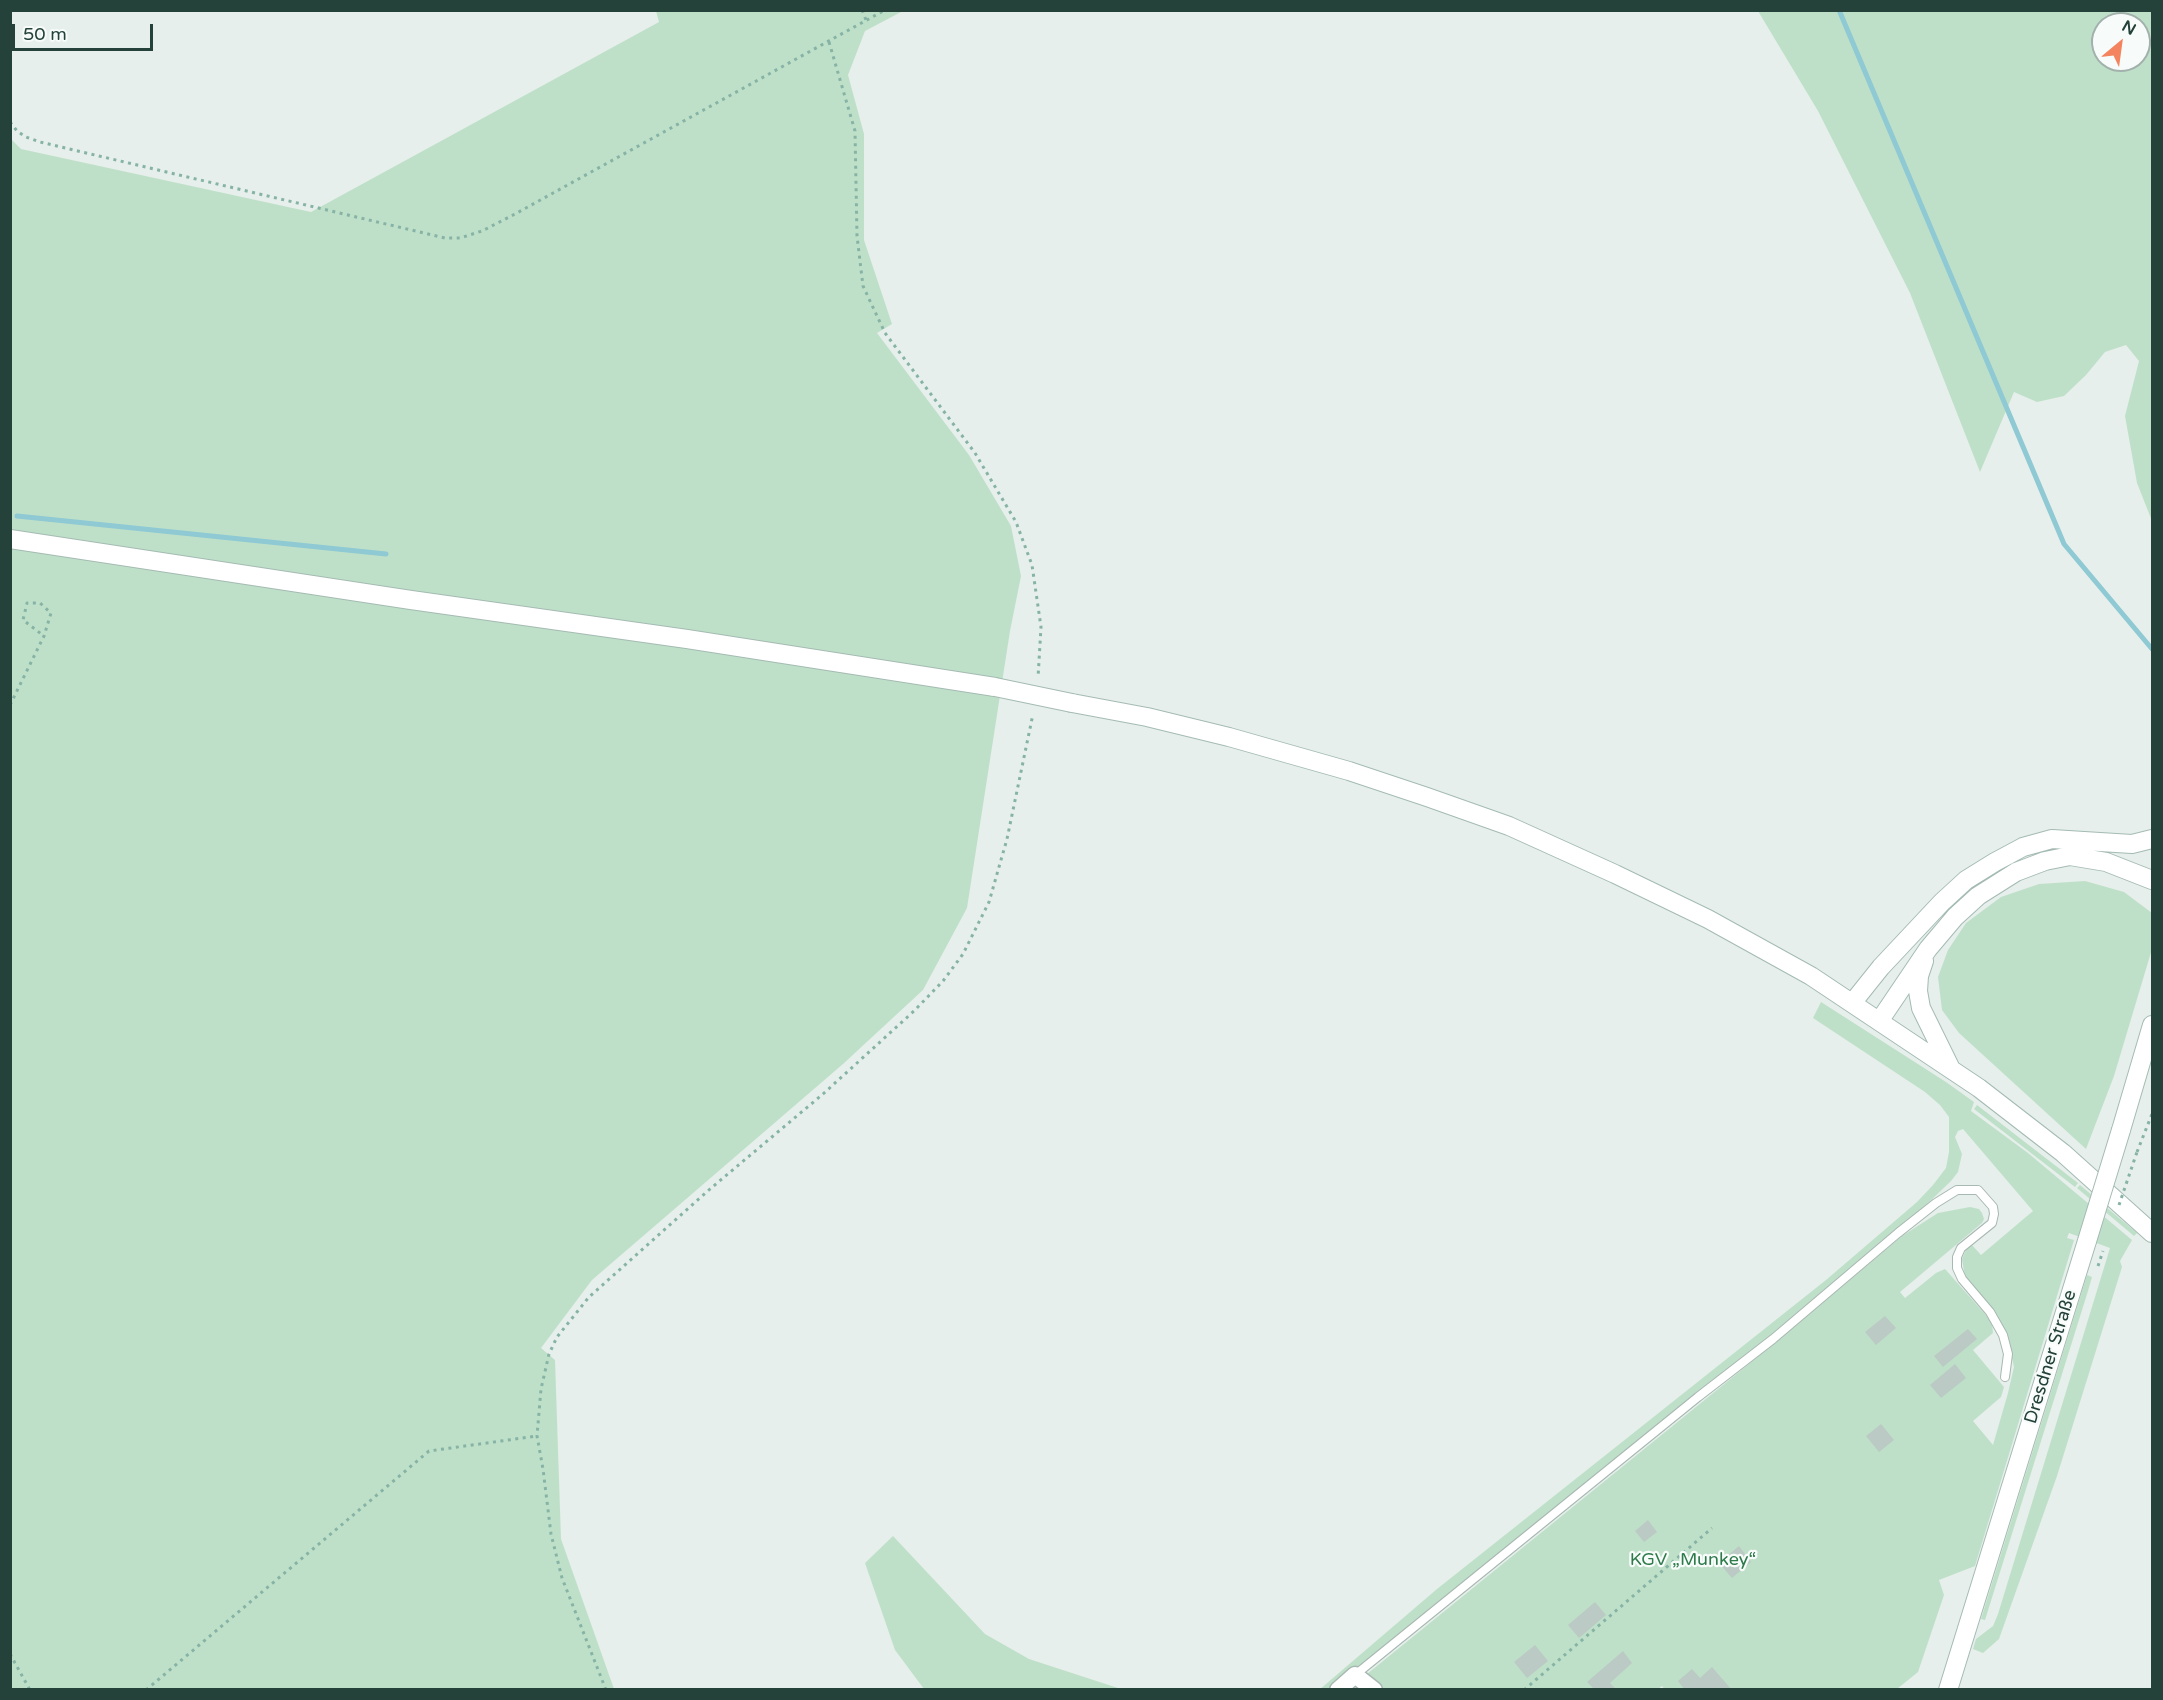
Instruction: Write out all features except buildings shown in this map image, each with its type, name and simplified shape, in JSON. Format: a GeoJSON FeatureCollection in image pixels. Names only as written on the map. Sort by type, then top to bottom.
{"type":"FeatureCollection","features":[{"type":"Feature","properties":{"kind":"main road"},"geometry":{"type":"LineString","coordinates":[[10,540],[687,639],[995,687],[1147,717],[1349,771],[1509,826],[1708,919],[1811,976],[1951,1068],[2063,1152],[2152,1233]]}},
{"type":"Feature","properties":{"kind":"main road"},"geometry":{"type":"LineString","coordinates":[[1853,1002],[1881,967],[1942,902],[1966,880],[1995,862],[2023,847],[2052,839],[2132,843],[2152,839]]}},
{"type":"Feature","properties":{"kind":"main road"},"geometry":{"type":"LineString","coordinates":[[2132,843],[2152,852]]}},
{"type":"Feature","properties":{"kind":"main road"},"geometry":{"type":"LineString","coordinates":[[1880,1020],[1928,949],[1955,916],[1978,896],[2016,872],[2045,861],[2070,856],[2106,862],[2152,880]]}},
{"type":"Feature","properties":{"kind":"main road"},"geometry":{"type":"LineString","coordinates":[[1928,949],[1919,976],[1918,991],[1921,1008],[1951,1068]]}},
{"type":"Feature","properties":{"kind":"main road","name":"Dresdner Straße"},"geometry":{"type":"LineString","coordinates":[[1948,1689],[2152,1025]]}},
{"type":"Feature","properties":{"kind":"street"},"geometry":{"type":"LineString","coordinates":[[1338,1689],[1355,1675],[1374,1689]]}},
{"type":"Feature","properties":{"kind":"lane"},"geometry":{"type":"LineString","coordinates":[[1355,1675],[1773,1339],[1898,1233],[1936,1203],[1958,1190],[1978,1190],[1993,1207],[1992,1223],[1961,1248],[1957,1257],[1957,1268],[1962,1279],[1990,1312],[2003,1335],[2008,1354],[2005,1377]]}},
{"type":"Feature","properties":{"kind":"path"},"geometry":{"type":"LineString","coordinates":[[862,10],[866,20]]}},
{"type":"Feature","properties":{"kind":"path"},"geometry":{"type":"LineString","coordinates":[[10,122],[26,137],[40,142],[445,238],[460,238],[482,231],[515,214],[885,10]]}},
{"type":"Feature","properties":{"kind":"path"},"geometry":{"type":"LineString","coordinates":[[829,42],[855,131],[857,236],[863,286],[885,333],[975,453],[1016,522],[1032,565]]}},
{"type":"Feature","properties":{"kind":"path"},"geometry":{"type":"LineString","coordinates":[[10,705],[44,636],[51,613],[40,603],[27,603],[23,620],[44,636]]}},
{"type":"Feature","properties":{"kind":"path"},"geometry":{"type":"LineString","coordinates":[[606,1689],[562,1578],[551,1534],[537,1436],[541,1389],[549,1354],[569,1320],[589,1297],[710,1189],[823,1094],[915,1011],[943,981],[963,954],[980,920],[1000,866],[1006,839]]}},
{"type":"Feature","properties":{"kind":"path"},"geometry":{"type":"LineString","coordinates":[[2137,1152],[2152,1114]]}},
{"type":"Feature","properties":{"kind":"path"},"geometry":{"type":"LineString","coordinates":[[146,1689],[429,1451],[537,1436]]}},
{"type":"Feature","properties":{"kind":"path"},"geometry":{"type":"LineString","coordinates":[[1524,1689],[1712,1528]]}},
{"type":"Feature","properties":{"kind":"path"},"geometry":{"type":"LineString","coordinates":[[10,1654],[30,1689]]}},
{"type":"Feature","properties":{"kind":"green space"},"geometry":{"type":"Polygon","coordinates":[[[656,11],[903,11],[865,31],[848,75],[864,134],[864,240],[892,324],[877,333],[969,455],[1011,526],[1021,576],[1010,631],[967,908],[923,990],[843,1064],[592,1280],[541,1348],[555,1360],[561,1539],[614,1689],[11,1689],[10,138],[21,149],[311,212],[659,22],[656,11]]]}},
{"type":"Feature","properties":{"kind":"green space"},"geometry":{"type":"Polygon","coordinates":[[[1758,11],[2152,11],[2152,521],[2137,483],[2125,416],[2139,361],[2126,345],[2105,352],[2064,396],[2037,402],[2014,392],[1980,472],[1910,293],[1818,111],[1758,11]]]}},
{"type":"Feature","properties":{"kind":"green space"},"geometry":{"type":"Polygon","coordinates":[[[2085,881],[2124,892],[2152,913],[2152,949],[2114,1076],[2086,1149],[1959,1033],[1942,1010],[1938,977],[1948,950],[1966,923],[2001,897],[2039,884],[2085,881]]]}},
{"type":"Feature","properties":{"kind":"green space","name":"KGV „Munkey“"},"geometry":{"type":"Polygon","coordinates":[[[1821,1002],[1974,1102],[1971,1111],[2028,1153],[2132,1240],[2120,1261],[2122,1267],[2057,1476],[1999,1639],[1983,1653],[1973,1649],[1976,1639],[1993,1626],[1998,1614],[2110,1248],[2069,1233],[2067,1238],[2074,1240],[1975,1566],[1939,1580],[1944,1595],[1918,1672],[1897,1689],[1665,1690],[1662,1686],[1657,1690],[1384,1690],[1367,1674],[1776,1342],[1902,1236],[1938,1213],[1970,1207],[1979,1209],[1982,1213],[1984,1219],[1982,1223],[1900,1292],[1905,1298],[1936,1273],[1945,1269],[1992,1322],[1993,1333],[1973,1350],[2004,1387],[2001,1397],[1973,1421],[1993,1445],[2014,1367],[2011,1353],[1965,1277],[1962,1259],[1966,1250],[1972,1245],[1981,1255],[2033,1211],[1963,1129],[1958,1131],[1955,1137],[1962,1154],[1958,1172],[1925,1206],[1768,1337],[1332,1689],[1319,1690],[1437,1589],[1826,1280],[1917,1202],[1946,1168],[1949,1152],[1949,1117],[1940,1105],[1925,1092],[1813,1018],[1821,1002]]]}},
{"type":"Feature","properties":{"kind":"green space"},"geometry":{"type":"Polygon","coordinates":[[[1977,1105],[2078,1183],[2075,1187],[1974,1109],[1977,1105]]]}},
{"type":"Feature","properties":{"kind":"green space"},"geometry":{"type":"Polygon","coordinates":[[[2080,1185],[2137,1233],[2134,1236],[2077,1188],[2080,1185]]]}},
{"type":"Feature","properties":{"kind":"green space"},"geometry":{"type":"Polygon","coordinates":[[[2087,1275],[2092,1277],[2088,1291],[1985,1620],[1981,1619],[2087,1275]]]}},
{"type":"Feature","properties":{"kind":"green space"},"geometry":{"type":"Polygon","coordinates":[[[893,1536],[985,1634],[1029,1659],[1121,1689],[924,1689],[895,1650],[865,1563],[893,1536]]]}},
{"type":"Feature","properties":{"kind":"waterway"},"geometry":{"type":"LineString","coordinates":[[1839,10],[2064,544],[2152,649]]}},
{"type":"Feature","properties":{"kind":"waterway"},"geometry":{"type":"LineString","coordinates":[[17,516],[386,554]]}}]}
